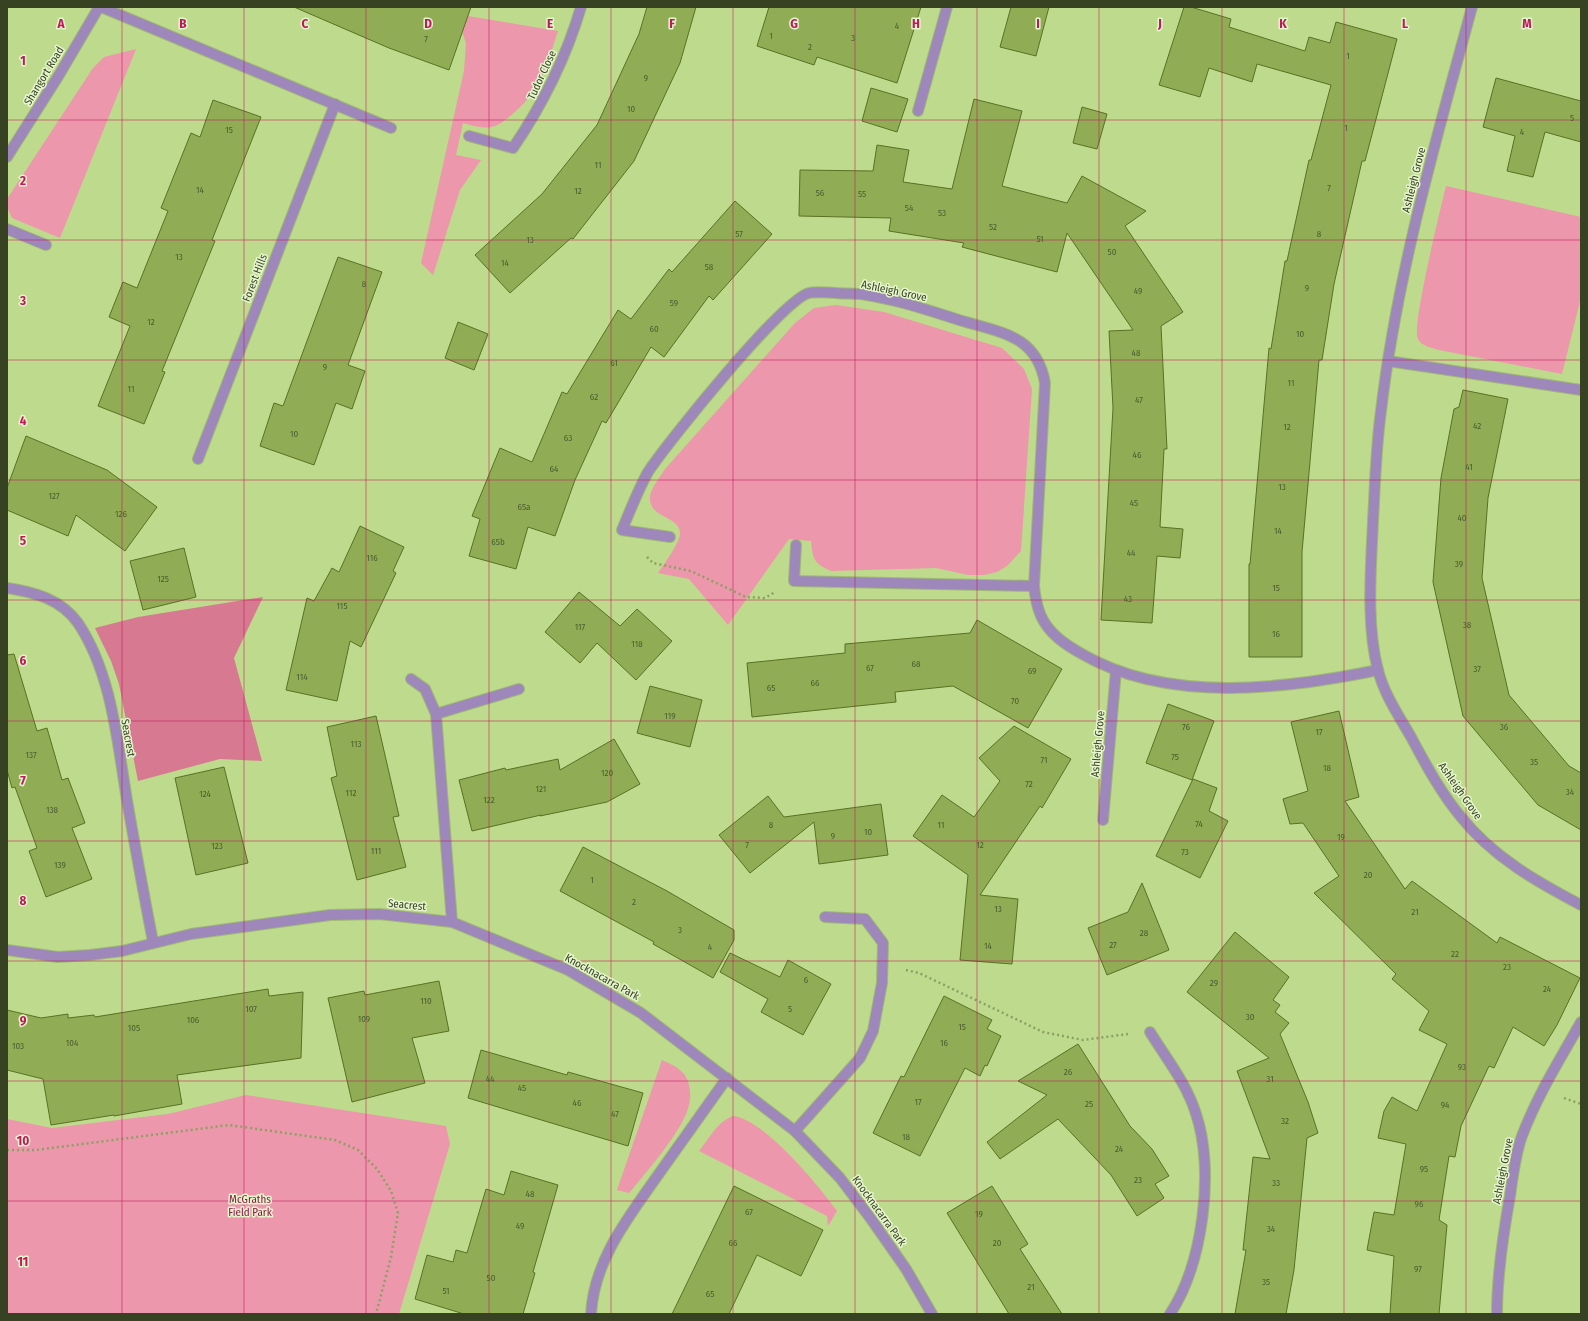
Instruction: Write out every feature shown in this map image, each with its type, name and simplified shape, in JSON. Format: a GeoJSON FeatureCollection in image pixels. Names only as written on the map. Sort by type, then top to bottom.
{"type":"FeatureCollection","features":[{"type":"Feature","properties":{"kind":"street"},"geometry":{"type":"LineString","coordinates":[[100,7],[391,128]]}},
{"type":"Feature","properties":{"kind":"street","name":"Shangort Road"},"geometry":{"type":"LineString","coordinates":[[7,157],[100,7]]}},
{"type":"Feature","properties":{"kind":"street","name":"Tudor Close"},"geometry":{"type":"LineString","coordinates":[[469,136],[513,148],[536,114],[550,88],[573,33],[581,7]]}},
{"type":"Feature","properties":{"kind":"street"},"geometry":{"type":"LineString","coordinates":[[918,111],[947,7]]}},
{"type":"Feature","properties":{"kind":"street","name":"Ashleigh Grove"},"geometry":{"type":"LineString","coordinates":[[1472,7],[1420,204],[1404,276],[1388,361],[1378,437],[1372,542],[1372,639],[1378,670],[1388,697],[1432,775],[1461,817],[1491,849],[1506,861],[1531,878],[1581,905]]}},
{"type":"Feature","properties":{"kind":"street","name":"Forest Hills"},"geometry":{"type":"LineString","coordinates":[[198,459],[335,104]]}},
{"type":"Feature","properties":{"kind":"street"},"geometry":{"type":"LineString","coordinates":[[7,229],[46,245]]}},
{"type":"Feature","properties":{"kind":"street","name":"Ashleigh Grove"},"geometry":{"type":"LineString","coordinates":[[622,530],[648,472],[676,434],[739,360],[782,313],[801,297],[810,293],[865,295],[910,305],[1010,335],[1022,343],[1038,358],[1045,383],[1034,586],[1041,616],[1057,638],[1092,660],[1138,677],[1164,682],[1221,688],[1289,685],[1322,681],[1378,670]]}},
{"type":"Feature","properties":{"kind":"street"},"geometry":{"type":"LineString","coordinates":[[1388,361],[1581,390]]}},
{"type":"Feature","properties":{"kind":"street"},"geometry":{"type":"LineString","coordinates":[[622,530],[670,537]]}},
{"type":"Feature","properties":{"kind":"street"},"geometry":{"type":"LineString","coordinates":[[796,545],[794,581],[1034,586]]}},
{"type":"Feature","properties":{"kind":"street","name":"Seacrest"},"geometry":{"type":"LineString","coordinates":[[7,588],[46,597],[61,607],[77,623],[100,668],[107,691],[153,942]]}},
{"type":"Feature","properties":{"kind":"street","name":"Ashleigh Grove"},"geometry":{"type":"LineString","coordinates":[[1103,820],[1116,670]]}},
{"type":"Feature","properties":{"kind":"street"},"geometry":{"type":"LineString","coordinates":[[411,679],[425,689],[436,714],[452,922]]}},
{"type":"Feature","properties":{"kind":"street"},"geometry":{"type":"LineString","coordinates":[[436,714],[519,689]]}},
{"type":"Feature","properties":{"kind":"street","name":"Seacrest"},"geometry":{"type":"LineString","coordinates":[[7,950],[58,957],[77,956],[122,951],[153,942],[238,927],[330,915],[380,914],[452,922]]}},
{"type":"Feature","properties":{"kind":"street"},"geometry":{"type":"LineString","coordinates":[[795,1131],[860,1058],[873,1031],[882,983],[883,943],[865,919],[825,917]]}},
{"type":"Feature","properties":{"kind":"street","name":"Knocknacarra Park"},"geometry":{"type":"LineString","coordinates":[[452,922],[568,970],[641,1013],[795,1131],[840,1178],[867,1213],[906,1269],[932,1314]]}},
{"type":"Feature","properties":{"kind":"street","name":"Ashleigh Grove"},"geometry":{"type":"LineString","coordinates":[[1497,1314],[1497,1293],[1504,1227],[1518,1148],[1542,1091],[1581,1022]]}},
{"type":"Feature","properties":{"kind":"street"},"geometry":{"type":"LineString","coordinates":[[1150,1032],[1188,1094],[1196,1112],[1203,1135],[1205,1155],[1203,1207],[1197,1244],[1179,1300],[1170,1314]]}},
{"type":"Feature","properties":{"kind":"street"},"geometry":{"type":"LineString","coordinates":[[591,1314],[594,1288],[609,1251],[637,1205],[727,1078]]}},
{"type":"Feature","properties":{"kind":"path"},"geometry":{"type":"LineString","coordinates":[[622,530],[653,563],[691,571],[746,597],[765,598],[794,581]]}},
{"type":"Feature","properties":{"kind":"path"},"geometry":{"type":"LineString","coordinates":[[882,963],[919,973],[1043,1032],[1083,1040],[1150,1032]]}},
{"type":"Feature","properties":{"kind":"path"},"geometry":{"type":"LineString","coordinates":[[7,1150],[36,1150],[229,1125],[335,1140],[358,1150],[377,1169],[391,1191],[398,1213],[391,1257],[376,1314]]}},
{"type":"Feature","properties":{"kind":"green space"},"geometry":{"type":"Polygon","coordinates":[[[456,14],[558,31],[541,78],[520,108],[503,122],[494,126],[481,127],[463,123],[456,155],[481,160],[460,190],[433,275],[421,263],[464,71],[466,43],[456,14]]]}},
{"type":"Feature","properties":{"kind":"green space"},"geometry":{"type":"Polygon","coordinates":[[[136,49],[60,238],[12,218],[8,209],[7,199],[93,68],[104,57],[136,49]]]}},
{"type":"Feature","properties":{"kind":"green space"},"geometry":{"type":"Polygon","coordinates":[[[1446,186],[1581,217],[1581,297],[1562,374],[1439,350],[1424,345],[1418,339],[1417,330],[1422,291],[1446,186]]]}},
{"type":"Feature","properties":{"kind":"green space"},"geometry":{"type":"Polygon","coordinates":[[[836,305],[884,312],[1002,348],[1024,369],[1032,389],[1021,551],[1007,566],[997,572],[984,575],[968,575],[936,568],[831,571],[817,563],[815,560],[812,552],[811,541],[789,539],[728,625],[689,579],[658,573],[675,548],[680,533],[679,527],[675,523],[654,509],[651,504],[650,497],[652,490],[665,469],[795,323],[814,308],[836,305]]]}},
{"type":"Feature","properties":{"kind":"green space"},"geometry":{"type":"Polygon","coordinates":[[[662,1060],[679,1069],[684,1074],[688,1082],[690,1087],[690,1096],[686,1115],[663,1151],[629,1193],[617,1190],[662,1060]]]}},
{"type":"Feature","properties":{"kind":"green space","name":"McGraths Field Park"},"geometry":{"type":"Polygon","coordinates":[[[246,1095],[446,1126],[450,1144],[399,1314],[7,1314],[7,1119],[52,1128],[168,1114],[246,1095]]]}},
{"type":"Feature","properties":{"kind":"green space"},"geometry":{"type":"Polygon","coordinates":[[[733,1116],[746,1120],[775,1141],[818,1186],[837,1211],[828,1226],[827,1216],[699,1151],[722,1122],[733,1116]]]}},
{"type":"Feature","properties":{"kind":"shaded area"},"geometry":{"type":"Polygon","coordinates":[[[263,597],[234,658],[262,761],[220,759],[138,781],[119,684],[111,661],[95,628],[138,617],[263,597]]]}},
{"type":"Feature","properties":{"kind":"building"},"geometry":{"type":"Polygon","coordinates":[[[294,7],[471,7],[449,70],[389,48],[294,7]]]}},
{"type":"Feature","properties":{"kind":"building"},"geometry":{"type":"Polygon","coordinates":[[[647,7],[696,7],[680,63],[634,161],[573,239],[571,238],[510,293],[475,255],[542,194],[597,125],[639,34],[647,7]]]}},
{"type":"Feature","properties":{"kind":"building"},"geometry":{"type":"Polygon","coordinates":[[[769,7],[921,7],[897,83],[817,57],[814,65],[757,46],[769,7]]]}},
{"type":"Feature","properties":{"kind":"building"},"geometry":{"type":"Polygon","coordinates":[[[1011,7],[1049,7],[1036,56],[1000,47],[1011,7]]]}},
{"type":"Feature","properties":{"kind":"building"},"geometry":{"type":"Polygon","coordinates":[[[1184,7],[1191,7],[1231,19],[1229,27],[1305,51],[1309,37],[1330,43],[1336,22],[1397,39],[1365,161],[1362,161],[1334,284],[1322,360],[1319,360],[1302,552],[1302,657],[1249,657],[1249,564],[1269,348],[1271,349],[1285,261],[1287,261],[1309,160],[1311,160],[1331,85],[1257,64],[1252,82],[1209,68],[1200,97],[1159,85],[1184,7]]]}},
{"type":"Feature","properties":{"kind":"building"},"geometry":{"type":"Polygon","coordinates":[[[1496,78],[1581,101],[1581,142],[1545,132],[1533,177],[1507,171],[1515,136],[1483,127],[1496,78]]]}},
{"type":"Feature","properties":{"kind":"building"},"geometry":{"type":"Polygon","coordinates":[[[871,88],[908,99],[897,132],[862,121],[871,88]]]}},
{"type":"Feature","properties":{"kind":"building"},"geometry":{"type":"Polygon","coordinates":[[[974,99],[1022,111],[1002,186],[1067,203],[1082,176],[1146,211],[1125,226],[1183,312],[1161,326],[1167,449],[1164,449],[1160,527],[1183,529],[1180,558],[1157,556],[1152,623],[1101,620],[1113,408],[1109,331],[1133,330],[1067,233],[1057,272],[962,247],[964,243],[889,231],[891,218],[799,216],[800,170],[873,171],[877,145],[909,150],[903,182],[952,189],[974,99]]]}},
{"type":"Feature","properties":{"kind":"building"},"geometry":{"type":"Polygon","coordinates":[[[213,100],[261,117],[212,240],[215,241],[162,371],[165,372],[144,424],[98,406],[130,326],[109,317],[123,282],[137,288],[168,211],[161,208],[191,133],[200,137],[213,100]]]}},
{"type":"Feature","properties":{"kind":"building"},"geometry":{"type":"Polygon","coordinates":[[[1082,107],[1107,114],[1097,149],[1073,143],[1082,107]]]}},
{"type":"Feature","properties":{"kind":"building"},"geometry":{"type":"Polygon","coordinates":[[[735,201],[772,234],[713,300],[709,296],[664,357],[651,347],[606,423],[602,421],[575,480],[555,536],[528,527],[516,569],[469,556],[480,519],[472,516],[500,448],[532,462],[562,392],[567,394],[618,310],[631,319],[669,269],[672,272],[735,201]]]}},
{"type":"Feature","properties":{"kind":"building"},"geometry":{"type":"Polygon","coordinates":[[[338,257],[382,272],[348,365],[365,371],[352,409],[336,403],[314,465],[260,446],[274,403],[283,406],[338,257]]]}},
{"type":"Feature","properties":{"kind":"building"},"geometry":{"type":"Polygon","coordinates":[[[458,322],[488,334],[474,370],[445,358],[458,322]]]}},
{"type":"Feature","properties":{"kind":"building"},"geometry":{"type":"Polygon","coordinates":[[[1463,390],[1508,399],[1488,498],[1482,578],[1509,695],[1569,766],[1581,773],[1581,830],[1538,805],[1463,716],[1433,582],[1441,478],[1454,409],[1459,407],[1463,390]]]}},
{"type":"Feature","properties":{"kind":"building"},"geometry":{"type":"Polygon","coordinates":[[[26,436],[107,470],[157,507],[125,551],[76,515],[68,536],[7,510],[7,488],[26,436]]]}},
{"type":"Feature","properties":{"kind":"building"},"geometry":{"type":"Polygon","coordinates":[[[360,526],[404,547],[393,571],[396,573],[361,647],[350,641],[337,701],[286,690],[307,598],[314,601],[332,568],[339,572],[360,526]]]}},
{"type":"Feature","properties":{"kind":"building"},"geometry":{"type":"Polygon","coordinates":[[[184,548],[196,597],[143,610],[130,561],[184,548]]]}},
{"type":"Feature","properties":{"kind":"building"},"geometry":{"type":"Polygon","coordinates":[[[579,592],[620,626],[637,609],[672,641],[636,680],[597,643],[580,663],[545,632],[579,592]]]}},
{"type":"Feature","properties":{"kind":"building"},"geometry":{"type":"Polygon","coordinates":[[[977,620],[1062,669],[1028,728],[953,686],[895,692],[896,702],[752,717],[747,663],[845,653],[845,644],[970,633],[977,620]]]}},
{"type":"Feature","properties":{"kind":"building"},"geometry":{"type":"Polygon","coordinates":[[[14,654],[37,731],[47,728],[62,780],[68,778],[85,823],[72,828],[92,879],[46,897],[29,851],[37,848],[15,787],[12,788],[7,770],[7,655],[14,654]]]}},
{"type":"Feature","properties":{"kind":"building"},"geometry":{"type":"Polygon","coordinates":[[[650,686],[702,700],[690,747],[637,733],[650,686]]]}},
{"type":"Feature","properties":{"kind":"building"},"geometry":{"type":"Polygon","coordinates":[[[1168,704],[1214,721],[1192,780],[1146,763],[1168,704]]]}},
{"type":"Feature","properties":{"kind":"building"},"geometry":{"type":"Polygon","coordinates":[[[1339,711],[1359,797],[1345,801],[1405,889],[1412,881],[1497,943],[1500,937],[1580,978],[1557,1025],[1544,1046],[1513,1027],[1494,1068],[1489,1066],[1461,1126],[1455,1157],[1449,1156],[1439,1220],[1447,1225],[1439,1314],[1390,1314],[1394,1256],[1367,1250],[1374,1212],[1394,1215],[1406,1144],[1378,1138],[1384,1111],[1392,1097],[1417,1111],[1447,1044],[1419,1030],[1429,1011],[1392,979],[1396,974],[1314,893],[1339,876],[1303,823],[1290,824],[1283,799],[1308,791],[1291,722],[1339,711]]]}},
{"type":"Feature","properties":{"kind":"building"},"geometry":{"type":"Polygon","coordinates":[[[376,716],[399,816],[393,817],[406,867],[357,880],[331,778],[337,776],[327,727],[376,716]]]}},
{"type":"Feature","properties":{"kind":"building"},"geometry":{"type":"Polygon","coordinates":[[[1014,726],[1071,759],[1042,808],[1040,806],[980,895],[1018,899],[1012,964],[960,960],[968,875],[913,836],[942,795],[974,817],[1000,781],[979,758],[1014,726]]]}},
{"type":"Feature","properties":{"kind":"building"},"geometry":{"type":"Polygon","coordinates":[[[614,739],[640,784],[607,802],[472,831],[459,780],[505,768],[506,770],[558,759],[560,770],[614,739]]]}},
{"type":"Feature","properties":{"kind":"building"},"geometry":{"type":"Polygon","coordinates":[[[224,767],[248,863],[196,875],[175,778],[224,767]]]}},
{"type":"Feature","properties":{"kind":"building"},"geometry":{"type":"Polygon","coordinates":[[[1193,779],[1217,788],[1209,811],[1228,821],[1200,878],[1156,856],[1193,779]]]}},
{"type":"Feature","properties":{"kind":"building"},"geometry":{"type":"Polygon","coordinates":[[[768,796],[784,817],[881,804],[888,855],[819,864],[814,822],[750,873],[719,835],[768,796]]]}},
{"type":"Feature","properties":{"kind":"building"},"geometry":{"type":"Polygon","coordinates":[[[583,847],[667,891],[734,930],[734,940],[713,978],[653,944],[654,942],[560,891],[583,847]]]}},
{"type":"Feature","properties":{"kind":"building"},"geometry":{"type":"Polygon","coordinates":[[[1142,883],[1169,950],[1107,975],[1088,928],[1128,912],[1142,883]]]}},
{"type":"Feature","properties":{"kind":"building"},"geometry":{"type":"Polygon","coordinates":[[[1235,932],[1289,977],[1273,1000],[1280,1005],[1275,1012],[1289,1023],[1280,1034],[1308,1102],[1318,1133],[1307,1138],[1294,1270],[1286,1314],[1235,1314],[1246,1250],[1243,1250],[1253,1157],[1270,1159],[1237,1071],[1269,1058],[1187,992],[1235,932]]]}},
{"type":"Feature","properties":{"kind":"building"},"geometry":{"type":"Polygon","coordinates":[[[730,953],[780,977],[788,960],[831,984],[803,1035],[761,1012],[768,999],[720,972],[730,953]]]}},
{"type":"Feature","properties":{"kind":"building"},"geometry":{"type":"Polygon","coordinates":[[[439,981],[449,1031],[412,1038],[425,1083],[352,1102],[328,998],[364,991],[365,995],[439,981]]]}},
{"type":"Feature","properties":{"kind":"building"},"geometry":{"type":"Polygon","coordinates":[[[268,989],[269,996],[303,992],[301,1058],[177,1075],[182,1104],[51,1125],[43,1079],[7,1070],[7,1010],[41,1018],[68,1014],[68,1018],[94,1015],[95,1017],[268,989]]]}},
{"type":"Feature","properties":{"kind":"building"},"geometry":{"type":"Polygon","coordinates":[[[944,996],[992,1020],[987,1029],[1001,1036],[987,1066],[985,1065],[980,1076],[965,1068],[920,1156],[873,1133],[901,1076],[904,1077],[944,996]]]}},
{"type":"Feature","properties":{"kind":"building"},"geometry":{"type":"Polygon","coordinates":[[[1078,1044],[1130,1126],[1152,1149],[1169,1176],[1155,1184],[1164,1198],[1137,1216],[1111,1175],[1058,1119],[1000,1159],[987,1142],[1047,1095],[1018,1081],[1078,1044]]]}},
{"type":"Feature","properties":{"kind":"building"},"geometry":{"type":"Polygon","coordinates":[[[481,1050],[567,1075],[568,1072],[643,1093],[628,1146],[468,1098],[481,1050]]]}},
{"type":"Feature","properties":{"kind":"building"},"geometry":{"type":"Polygon","coordinates":[[[511,1171],[558,1185],[533,1272],[535,1273],[523,1314],[464,1314],[415,1299],[427,1255],[453,1262],[456,1250],[467,1253],[486,1189],[504,1195],[511,1171]]]}},
{"type":"Feature","properties":{"kind":"building"},"geometry":{"type":"Polygon","coordinates":[[[734,1186],[823,1230],[801,1276],[757,1255],[729,1314],[672,1314],[734,1186]]]}},
{"type":"Feature","properties":{"kind":"building"},"geometry":{"type":"Polygon","coordinates":[[[992,1186],[1028,1244],[1020,1249],[1062,1314],[1009,1314],[947,1213],[992,1186]]]}}]}
